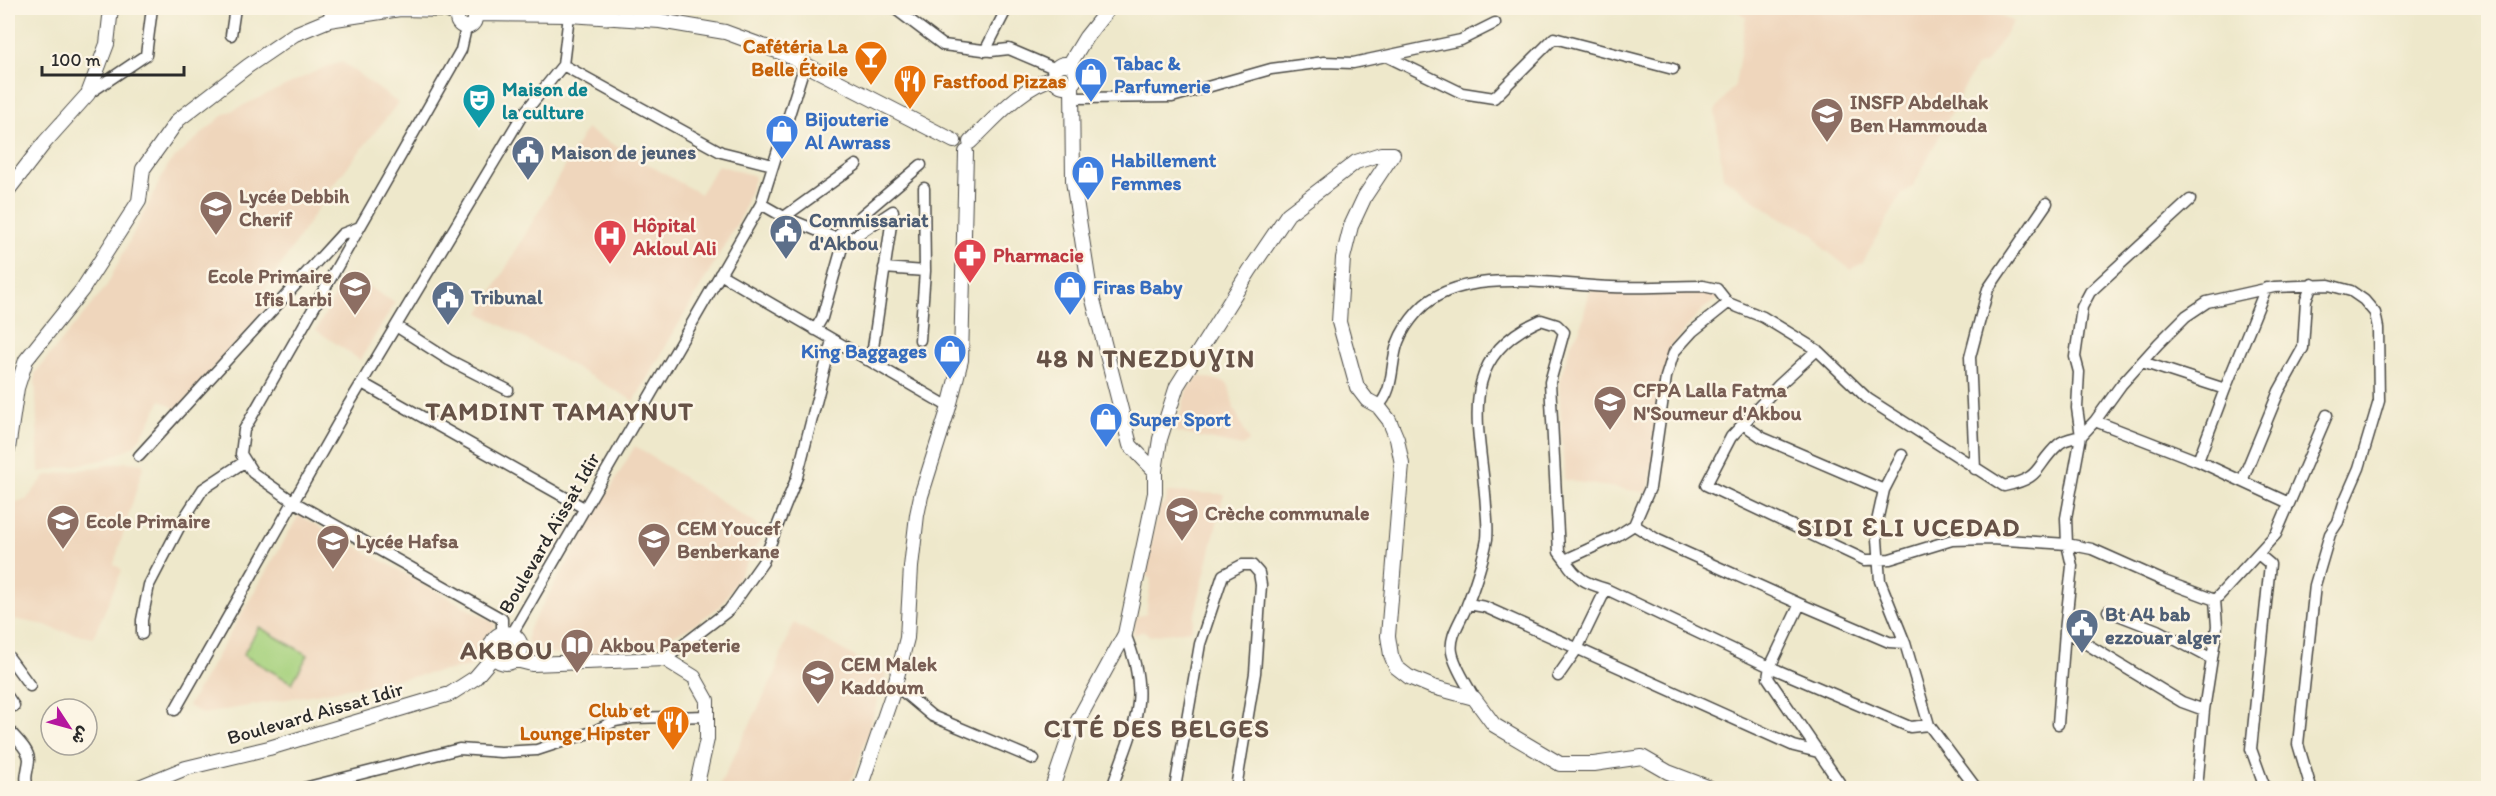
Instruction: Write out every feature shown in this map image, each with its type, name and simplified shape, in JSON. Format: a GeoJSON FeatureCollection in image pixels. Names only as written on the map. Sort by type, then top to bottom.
{"type":"FeatureCollection","features":[{"type":"Feature","properties":{"kind":"street"},"geometry":{"type":"LineString","coordinates":[[88,94],[107,44],[111,8]]}},
{"type":"Feature","properties":{"kind":"street"},"geometry":{"type":"LineString","coordinates":[[8,190],[45,142],[88,94],[146,55],[152,8]]}},
{"type":"Feature","properties":{"kind":"street"},"geometry":{"type":"LineString","coordinates":[[231,35],[235,8]]}},
{"type":"Feature","properties":{"kind":"street"},"geometry":{"type":"LineString","coordinates":[[894,8],[909,12],[943,45],[985,51],[1009,50],[1060,70],[1076,72],[1073,91],[1073,181],[1089,284],[1130,445],[1155,471]]}},
{"type":"Feature","properties":{"kind":"street"},"geometry":{"type":"LineString","coordinates":[[985,51],[1006,8]]}},
{"type":"Feature","properties":{"kind":"street"},"geometry":{"type":"LineString","coordinates":[[458,15],[464,9],[471,10],[475,14],[569,15],[660,21],[724,32],[806,64],[954,141],[955,150],[961,153],[1022,94],[1060,70],[1109,8]]}},
{"type":"Feature","properties":{"kind":"street"},"geometry":{"type":"LineString","coordinates":[[8,449],[17,388],[26,360],[82,290],[139,201],[143,169],[178,120],[248,66],[330,14],[400,9],[446,10],[458,15]]}},
{"type":"Feature","properties":{"kind":"street"},"geometry":{"type":"LineString","coordinates":[[475,14],[474,22],[466,28],[461,50],[244,430],[241,454],[253,473],[294,501],[502,619],[507,633],[520,640],[522,648],[516,660]]}},
{"type":"Feature","properties":{"kind":"street"},"geometry":{"type":"LineString","coordinates":[[458,15],[460,25],[466,28]]}},
{"type":"Feature","properties":{"kind":"street"},"geometry":{"type":"LineString","coordinates":[[175,710],[362,383],[521,117],[563,65],[569,15]]}},
{"type":"Feature","properties":{"kind":"street"},"geometry":{"type":"LineString","coordinates":[[1060,70],[1063,86],[1073,91],[1118,99],[1172,97],[1271,69],[1324,62],[1353,63],[1461,40],[1495,23]]}},
{"type":"Feature","properties":{"kind":"street"},"geometry":{"type":"LineString","coordinates":[[1386,56],[1462,93],[1494,98],[1554,38],[1673,69]]}},
{"type":"Feature","properties":{"kind":"street","name":"Boulevard Aïssat Idir"},"geometry":{"type":"LineString","coordinates":[[507,633],[584,508],[761,204],[806,64]]}},
{"type":"Feature","properties":{"kind":"street"},"geometry":{"type":"LineString","coordinates":[[563,65],[721,152],[773,165]]}},
{"type":"Feature","properties":{"kind":"street"},"geometry":{"type":"LineString","coordinates":[[860,789],[895,685],[907,638],[911,567],[921,496],[961,360],[968,148]]}},
{"type":"Feature","properties":{"kind":"street"},"geometry":{"type":"LineString","coordinates":[[1052,789],[1070,735],[1125,634],[1155,494],[1155,471],[1160,439],[1177,386],[1288,214],[1356,162],[1381,154],[1393,154],[1365,196],[1351,226],[1343,258],[1339,322],[1357,387],[1367,400],[1378,406],[1389,420],[1397,439],[1402,464],[1400,506],[1390,590],[1388,636],[1391,655],[1396,667],[1409,677],[1433,687],[1474,698]]}},
{"type":"Feature","properties":{"kind":"street"},"geometry":{"type":"LineString","coordinates":[[784,217],[856,165]]}},
{"type":"Feature","properties":{"kind":"street"},"geometry":{"type":"LineString","coordinates":[[761,204],[784,217],[835,238],[921,165]]}},
{"type":"Feature","properties":{"kind":"street"},"geometry":{"type":"LineString","coordinates":[[920,340],[925,271],[924,188]]}},
{"type":"Feature","properties":{"kind":"street"},"geometry":{"type":"LineString","coordinates":[[2058,724],[2072,566],[2067,543],[2066,518],[2081,436],[2077,408],[2079,372],[2075,357],[2082,306],[2090,292],[2190,200]]}},
{"type":"Feature","properties":{"kind":"street"},"geometry":{"type":"LineString","coordinates":[[1975,469],[1970,357],[1988,289],[2047,203]]}},
{"type":"Feature","properties":{"kind":"street"},"geometry":{"type":"LineString","coordinates":[[815,330],[822,318],[843,244],[893,211],[873,348],[867,360]]}},
{"type":"Feature","properties":{"kind":"street"},"geometry":{"type":"LineString","coordinates":[[139,456],[342,234],[360,227]]}},
{"type":"Feature","properties":{"kind":"street"},"geometry":{"type":"LineString","coordinates":[[884,268],[925,271]]}},
{"type":"Feature","properties":{"kind":"street"},"geometry":{"type":"LineString","coordinates":[[720,274],[949,407]]}},
{"type":"Feature","properties":{"kind":"street"},"geometry":{"type":"LineString","coordinates":[[1378,406],[1387,398],[1398,343],[1406,326],[1436,295],[1449,289],[1493,283],[1549,283],[1611,287],[1702,286],[1717,289],[1728,303],[1763,316],[1816,350],[1868,399],[2004,486],[2020,483],[2037,473],[2060,443],[2081,436],[2095,422],[2121,385],[2142,362],[2186,316],[2207,302],[2266,288],[2312,284],[2329,285],[2351,291],[2364,300],[2374,313],[2378,328],[2379,401],[2359,468],[2338,522],[2330,534],[2315,585],[2298,744],[2311,789]]}},
{"type":"Feature","properties":{"kind":"street"},"geometry":{"type":"LineString","coordinates":[[2242,481],[2279,391],[2303,348],[2306,300],[2312,284]]}},
{"type":"Feature","properties":{"kind":"street"},"geometry":{"type":"LineString","coordinates":[[2198,461],[2266,288]]}},
{"type":"Feature","properties":{"kind":"street"},"geometry":{"type":"LineString","coordinates":[[1565,560],[1615,537],[1634,525],[1650,488],[1666,377],[1674,352],[1693,331],[1728,303]]}},
{"type":"Feature","properties":{"kind":"street"},"geometry":{"type":"LineString","coordinates":[[1710,789],[1668,772],[1642,757],[1594,764],[1560,764],[1494,725],[1474,698],[1452,651],[1454,635],[1468,604],[1487,539],[1485,489],[1476,406],[1482,377],[1495,354],[1510,339],[1529,325],[1541,320],[1557,325],[1564,332],[1550,382],[1559,552],[1574,575],[1770,667],[1910,727],[1929,725]]}},
{"type":"Feature","properties":{"kind":"street"},"geometry":{"type":"LineString","coordinates":[[396,326],[449,360],[508,390]]}},
{"type":"Feature","properties":{"kind":"street"},"geometry":{"type":"LineString","coordinates":[[665,659],[729,610],[762,562],[797,477],[832,340]]}},
{"type":"Feature","properties":{"kind":"street"},"geometry":{"type":"LineString","coordinates":[[1816,350],[1779,385],[1731,437],[1706,485],[1865,560],[1877,562],[1952,540],[1991,539],[2067,543],[2092,549],[2164,581],[2215,600]]}},
{"type":"Feature","properties":{"kind":"street"},"geometry":{"type":"LineString","coordinates":[[2142,362],[2225,389]]}},
{"type":"Feature","properties":{"kind":"street"},"geometry":{"type":"LineString","coordinates":[[362,383],[584,508]]}},
{"type":"Feature","properties":{"kind":"street"},"geometry":{"type":"LineString","coordinates":[[2197,789],[2217,626],[2215,600],[2276,534],[2327,415]]}},
{"type":"Feature","properties":{"kind":"street"},"geometry":{"type":"LineString","coordinates":[[2095,422],[2198,461],[2289,503]]}},
{"type":"Feature","properties":{"kind":"street"},"geometry":{"type":"LineString","coordinates":[[1743,424],[1763,438],[1884,490]]}},
{"type":"Feature","properties":{"kind":"street"},"geometry":{"type":"LineString","coordinates":[[1902,455],[1884,490],[1876,526],[1880,581],[1905,643],[1929,725],[1976,789]]}},
{"type":"Feature","properties":{"kind":"street"},"geometry":{"type":"LineString","coordinates":[[142,634],[142,620],[149,585],[183,520],[203,489],[244,462]]}},
{"type":"Feature","properties":{"kind":"street"},"geometry":{"type":"LineString","coordinates":[[1634,525],[1658,540],[1800,604],[1888,642],[1905,643]]}},
{"type":"Feature","properties":{"kind":"street"},"geometry":{"type":"LineString","coordinates":[[2258,554],[2270,564],[2251,749],[2265,789]]}},
{"type":"Feature","properties":{"kind":"street"},"geometry":{"type":"LineString","coordinates":[[1175,789],[1200,644],[1217,592],[1223,575],[1242,565],[1252,565],[1259,573],[1262,585],[1255,673],[1236,789]]}},
{"type":"Feature","properties":{"kind":"street"},"geometry":{"type":"LineString","coordinates":[[1558,676],[1577,649],[1606,589]]}},
{"type":"Feature","properties":{"kind":"street"},"geometry":{"type":"LineString","coordinates":[[1468,604],[1485,607],[1794,747],[1818,752]]}},
{"type":"Feature","properties":{"kind":"street"},"geometry":{"type":"LineString","coordinates":[[1800,604],[1770,667],[1768,678],[1843,789]]}},
{"type":"Feature","properties":{"kind":"street"},"geometry":{"type":"LineString","coordinates":[[2108,611],[2157,630],[2212,658]]}},
{"type":"Feature","properties":{"kind":"street"},"geometry":{"type":"LineString","coordinates":[[2065,631],[2182,702],[2205,710]]}},
{"type":"Feature","properties":{"kind":"street"},"geometry":{"type":"LineString","coordinates":[[507,633],[494,638],[491,644],[493,657],[507,664],[516,660],[532,664],[665,659],[694,677],[707,700],[707,739],[696,789]]}},
{"type":"Feature","properties":{"kind":"street"},"geometry":{"type":"LineString","coordinates":[[1112,789],[1137,721],[1140,703],[1138,677],[1125,634]]}},
{"type":"Feature","properties":{"kind":"street"},"geometry":{"type":"LineString","coordinates":[[8,656],[30,686]]}},
{"type":"Feature","properties":{"kind":"street","name":"Boulevard Aissat Idir"},"geometry":{"type":"LineString","coordinates":[[137,789],[186,768],[269,748],[450,694],[475,678],[493,657]]}},
{"type":"Feature","properties":{"kind":"street"},"geometry":{"type":"LineString","coordinates":[[895,685],[932,716],[1034,759]]}},
{"type":"Feature","properties":{"kind":"street"},"geometry":{"type":"LineString","coordinates":[[8,697],[14,706]]}},
{"type":"Feature","properties":{"kind":"street"},"geometry":{"type":"LineString","coordinates":[[304,789],[459,749],[501,752],[537,750],[592,732],[615,721],[632,718],[707,716]]}},
{"type":"Feature","properties":{"kind":"street"},"geometry":{"type":"LineString","coordinates":[[8,729],[26,750],[29,759],[25,777],[28,789]]}},
{"type":"Feature","properties":{"kind":"shaded area","name":"INSFP Abdelhak Ben Hammouda"},"geometry":{"type":"Polygon","coordinates":[[[1733,8],[1985,8],[2013,22],[1986,63],[1975,67],[1914,185],[1901,195],[1863,262],[1851,270],[1823,248],[1813,233],[1777,216],[1723,177],[1715,110],[1735,85],[1746,17],[1733,8]]]}},
{"type":"Feature","properties":{"kind":"shaded area","name":"Lycée Debbih Cherif"},"geometry":{"type":"Polygon","coordinates":[[[342,62],[398,103],[333,185],[263,293],[272,302],[177,410],[161,400],[148,426],[134,446],[107,459],[39,472],[35,373],[106,287],[169,163],[223,115],[323,68],[342,62]]]}},
{"type":"Feature","properties":{"kind":"shaded area","name":"Hôpital Akloul Ali"},"geometry":{"type":"Polygon","coordinates":[[[586,129],[700,194],[718,165],[755,176],[741,217],[634,401],[480,313],[586,129]]]}},
{"type":"Feature","properties":{"kind":"shaded area","name":"Ecole Primaire Ifis Larbi"},"geometry":{"type":"Polygon","coordinates":[[[363,283],[395,303],[360,360],[316,330],[337,292],[352,298],[363,283]]]}},
{"type":"Feature","properties":{"kind":"shaded area","name":"CFPA Lalla Fatma N'Soumeur d'Akbou"},"geometry":{"type":"Polygon","coordinates":[[[1703,286],[1720,297],[1703,309],[1671,346],[1648,493],[1564,480],[1559,382],[1571,343],[1580,329],[1590,290],[1703,286]]]}},
{"type":"Feature","properties":{"kind":"shaded area"},"geometry":{"type":"Polygon","coordinates":[[[1199,376],[1225,382],[1229,386],[1234,408],[1249,441],[1242,446],[1175,432],[1187,389],[1199,376]]]}},
{"type":"Feature","properties":{"kind":"shaded area","name":"CEM Youcef Benberkane"},"geometry":{"type":"Polygon","coordinates":[[[635,446],[766,531],[721,606],[689,628],[644,648],[569,656],[542,652],[531,646],[527,640],[528,630],[635,446]]]}},
{"type":"Feature","properties":{"kind":"shaded area","name":"Ecole Primaire"},"geometry":{"type":"Polygon","coordinates":[[[126,462],[144,464],[114,564],[122,570],[93,638],[57,630],[46,625],[8,618],[8,531],[11,503],[26,500],[45,476],[126,462]]]}},
{"type":"Feature","properties":{"kind":"shaded area","name":"Crèche communale"},"geometry":{"type":"Polygon","coordinates":[[[1167,492],[1224,494],[1191,630],[1150,636],[1144,631],[1133,635],[1136,617],[1146,614],[1151,579],[1146,576],[1158,508],[1166,502],[1167,492]]]}},
{"type":"Feature","properties":{"kind":"shaded area","name":"Lycée Hafsa"},"geometry":{"type":"Polygon","coordinates":[[[299,515],[496,624],[472,666],[203,714],[188,706],[299,515]]]}},
{"type":"Feature","properties":{"kind":"shaded area","name":"CEM Malek Kaddoum"},"geometry":{"type":"Polygon","coordinates":[[[794,623],[886,674],[857,768],[847,788],[718,788],[778,668],[776,666],[794,623]]]}},
{"type":"Feature","properties":{"kind":"green space"},"geometry":{"type":"Polygon","coordinates":[[[259,627],[308,655],[292,683],[243,655],[259,627]]]}},
{"type":"Feature","properties":{"kind":"place","name":"Cafétéria La Belle Étoile"},"geometry":{"type":"Point","coordinates":[871,86]}},
{"type":"Feature","properties":{"kind":"place","name":"Tabac & Parfumerie"},"geometry":{"type":"Point","coordinates":[1091,103]}},
{"type":"Feature","properties":{"kind":"place","name":"Fastfood Pizzas"},"geometry":{"type":"Point","coordinates":[910,110]}},
{"type":"Feature","properties":{"kind":"place","name":"Maison de la culture"},"geometry":{"type":"Point","coordinates":[479,129]}},
{"type":"Feature","properties":{"kind":"place","name":"INSFP Abdelhak Ben Hammouda"},"geometry":{"type":"Point","coordinates":[1827,143]}},
{"type":"Feature","properties":{"kind":"place","name":"Bijouterie Al Awrass"},"geometry":{"type":"Point","coordinates":[782,160]}},
{"type":"Feature","properties":{"kind":"place","name":"Maison de jeunes"},"geometry":{"type":"Point","coordinates":[528,181]}},
{"type":"Feature","properties":{"kind":"place","name":"Habillement Femmes"},"geometry":{"type":"Point","coordinates":[1088,201]}},
{"type":"Feature","properties":{"kind":"place","name":"Lycée Debbih Cherif"},"geometry":{"type":"Point","coordinates":[216,236]}},
{"type":"Feature","properties":{"kind":"place","name":"Commissariat d'Akbou"},"geometry":{"type":"Point","coordinates":[786,260]}},
{"type":"Feature","properties":{"kind":"place","name":"Hôpital Akloul Ali"},"geometry":{"type":"Point","coordinates":[610,265]}},
{"type":"Feature","properties":{"kind":"place","name":"Pharmacie"},"geometry":{"type":"Point","coordinates":[970,284]}},
{"type":"Feature","properties":{"kind":"place","name":"Ecole Primaire Ifis Larbi"},"geometry":{"type":"Point","coordinates":[355,316]}},
{"type":"Feature","properties":{"kind":"place","name":"Firas Baby"},"geometry":{"type":"Point","coordinates":[1070,316]}},
{"type":"Feature","properties":{"kind":"place","name":"Tribunal"},"geometry":{"type":"Point","coordinates":[448,326]}},
{"type":"Feature","properties":{"kind":"place","name":"King Baggages"},"geometry":{"type":"Point","coordinates":[950,380]}},
{"type":"Feature","properties":{"kind":"place","name":"CFPA Lalla Fatma N'Soumeur d'Akbou"},"geometry":{"type":"Point","coordinates":[1610,431]}},
{"type":"Feature","properties":{"kind":"place","name":"Super Sport"},"geometry":{"type":"Point","coordinates":[1106,448]}},
{"type":"Feature","properties":{"kind":"place","name":"Crèche communale"},"geometry":{"type":"Point","coordinates":[1182,542]}},
{"type":"Feature","properties":{"kind":"place","name":"Ecole Primaire"},"geometry":{"type":"Point","coordinates":[63,550]}},
{"type":"Feature","properties":{"kind":"place","name":"CEM Youcef Benberkane"},"geometry":{"type":"Point","coordinates":[654,568]}},
{"type":"Feature","properties":{"kind":"place","name":"Lycée Hafsa"},"geometry":{"type":"Point","coordinates":[333,570]}},
{"type":"Feature","properties":{"kind":"place","name":"Bt A4 bab ezzouar alger"},"geometry":{"type":"Point","coordinates":[2082,654]}},
{"type":"Feature","properties":{"kind":"place","name":"Akbou Papeterie"},"geometry":{"type":"Point","coordinates":[577,674]}},
{"type":"Feature","properties":{"kind":"place","name":"CEM Malek Kaddoum"},"geometry":{"type":"Point","coordinates":[818,705]}},
{"type":"Feature","properties":{"kind":"place","name":"Club et Lounge Hipster"},"geometry":{"type":"Point","coordinates":[673,751]}},
{"type":"Feature","properties":{"kind":"district","name":"48 N TNEZDUƔIN"},"geometry":{"type":"Point","coordinates":[1146,358]}},
{"type":"Feature","properties":{"kind":"district","name":"TAMDINT TAMAYNUT"},"geometry":{"type":"Point","coordinates":[560,411]}},
{"type":"Feature","properties":{"kind":"district","name":"SIDI ƐLI UCEDAD"},"geometry":{"type":"Point","coordinates":[1909,527]}},
{"type":"Feature","properties":{"kind":"district","name":"AKBOU"},"geometry":{"type":"Point","coordinates":[507,650]}},
{"type":"Feature","properties":{"kind":"district","name":"CITÉ DES BELGES"},"geometry":{"type":"Point","coordinates":[1157,728]}}]}
